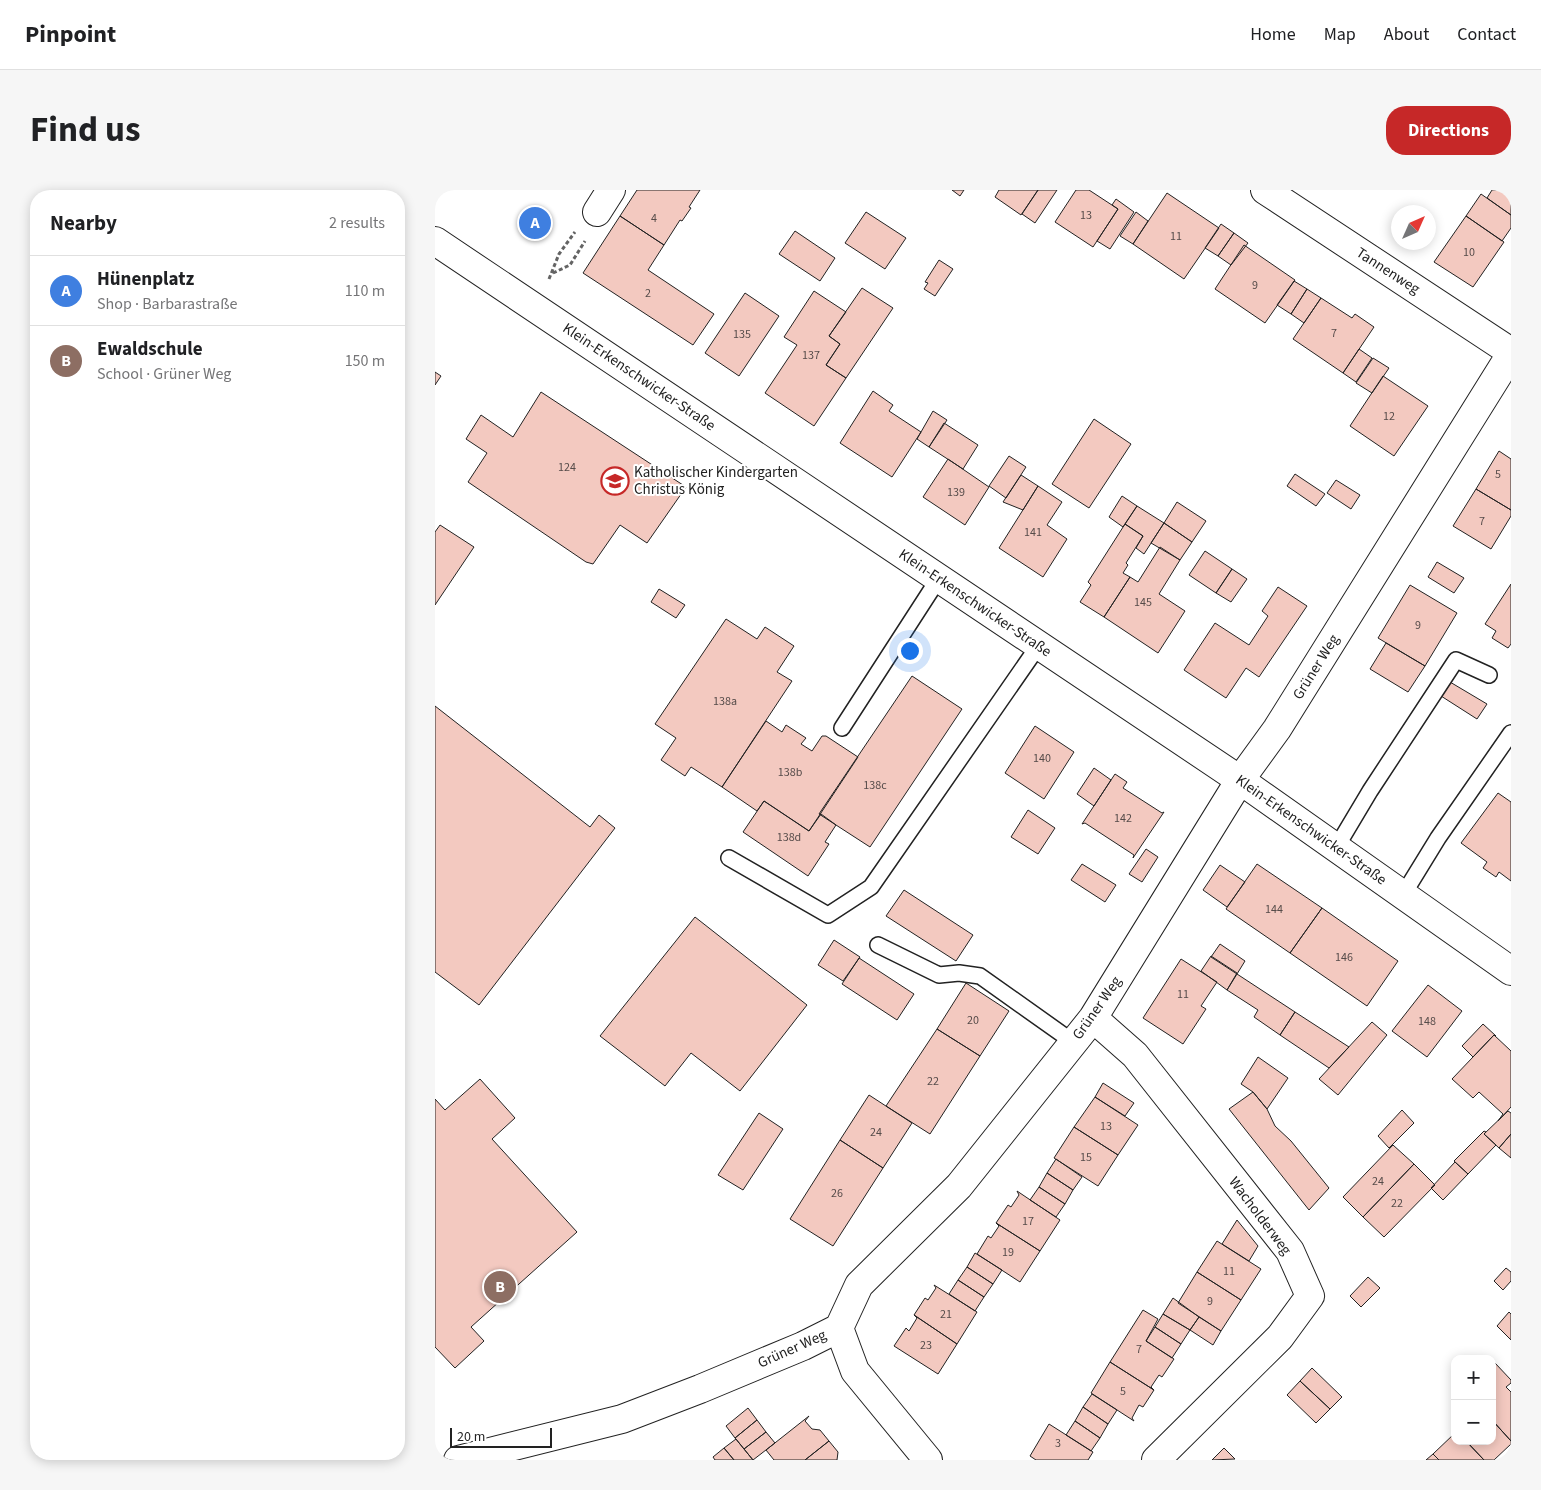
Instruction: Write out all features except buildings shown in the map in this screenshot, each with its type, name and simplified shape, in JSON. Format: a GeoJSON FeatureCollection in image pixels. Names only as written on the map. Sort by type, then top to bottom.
{"type":"FeatureCollection","features":[{"type":"Feature","properties":{"kind":"street","name":"Tannenweg"},"geometry":{"type":"LineString","coordinates":[[1265,190],[1511,353]]}},
{"type":"Feature","properties":{"kind":"street","name":"Klein-Erkenschwicker-Straße"},"geometry":{"type":"LineString","coordinates":[[435,241],[1240,780],[1511,971]]}},
{"type":"Feature","properties":{"kind":"street","name":"Grüner Weg"},"geometry":{"type":"LineString","coordinates":[[458,1460],[506,1454],[622,1418],[700,1389],[803,1346],[839,1328],[859,1285],[959,1186],[1093,1018],[1240,780],[1277,729],[1511,353]]}},
{"type":"Feature","properties":{"kind":"street","name":"Wacholderweg"},"geometry":{"type":"LineString","coordinates":[[1093,1018],[1135,1056],[1284,1243],[1290,1251],[1310,1296],[1280,1337],[1156,1460]]}},
{"type":"Feature","properties":{"kind":"street"},"geometry":{"type":"LineString","coordinates":[[839,1328],[855,1371],[928,1460]]}},
{"type":"Feature","properties":{"kind":"lane"},"geometry":{"type":"LineString","coordinates":[[842,728],[939,578]]}},
{"type":"Feature","properties":{"kind":"lane"},"geometry":{"type":"LineString","coordinates":[[729,858],[828,916],[871,887],[1039,645]]}},
{"type":"Feature","properties":{"kind":"lane"},"geometry":{"type":"LineString","coordinates":[[1337,848],[1370,791],[1456,660],[1489,675]]}},
{"type":"Feature","properties":{"kind":"lane"},"geometry":{"type":"LineString","coordinates":[[1403,895],[1438,838],[1511,733]]}},
{"type":"Feature","properties":{"kind":"lane"},"geometry":{"type":"LineString","coordinates":[[878,945],[939,975],[959,973],[980,976],[1073,1042]]}},
{"type":"Feature","properties":{"kind":"path"},"geometry":{"type":"LineString","coordinates":[[530,305],[553,273],[559,254],[586,218],[604,201]]}},
{"type":"Feature","properties":{"kind":"path"},"geometry":{"type":"LineString","coordinates":[[553,273],[569,265],[574,258]]}},
{"type":"Feature","properties":{"kind":"place","name":"Hünenplatz"},"geometry":{"type":"Point","coordinates":[535,223]}},
{"type":"Feature","properties":{"kind":"place","name":"Katholischer Kindergarten Christus König"},"geometry":{"type":"Point","coordinates":[615,481]}},
{"type":"Feature","properties":{"kind":"place","name":"Ewaldschule"},"geometry":{"type":"Point","coordinates":[500,1287]}}]}
